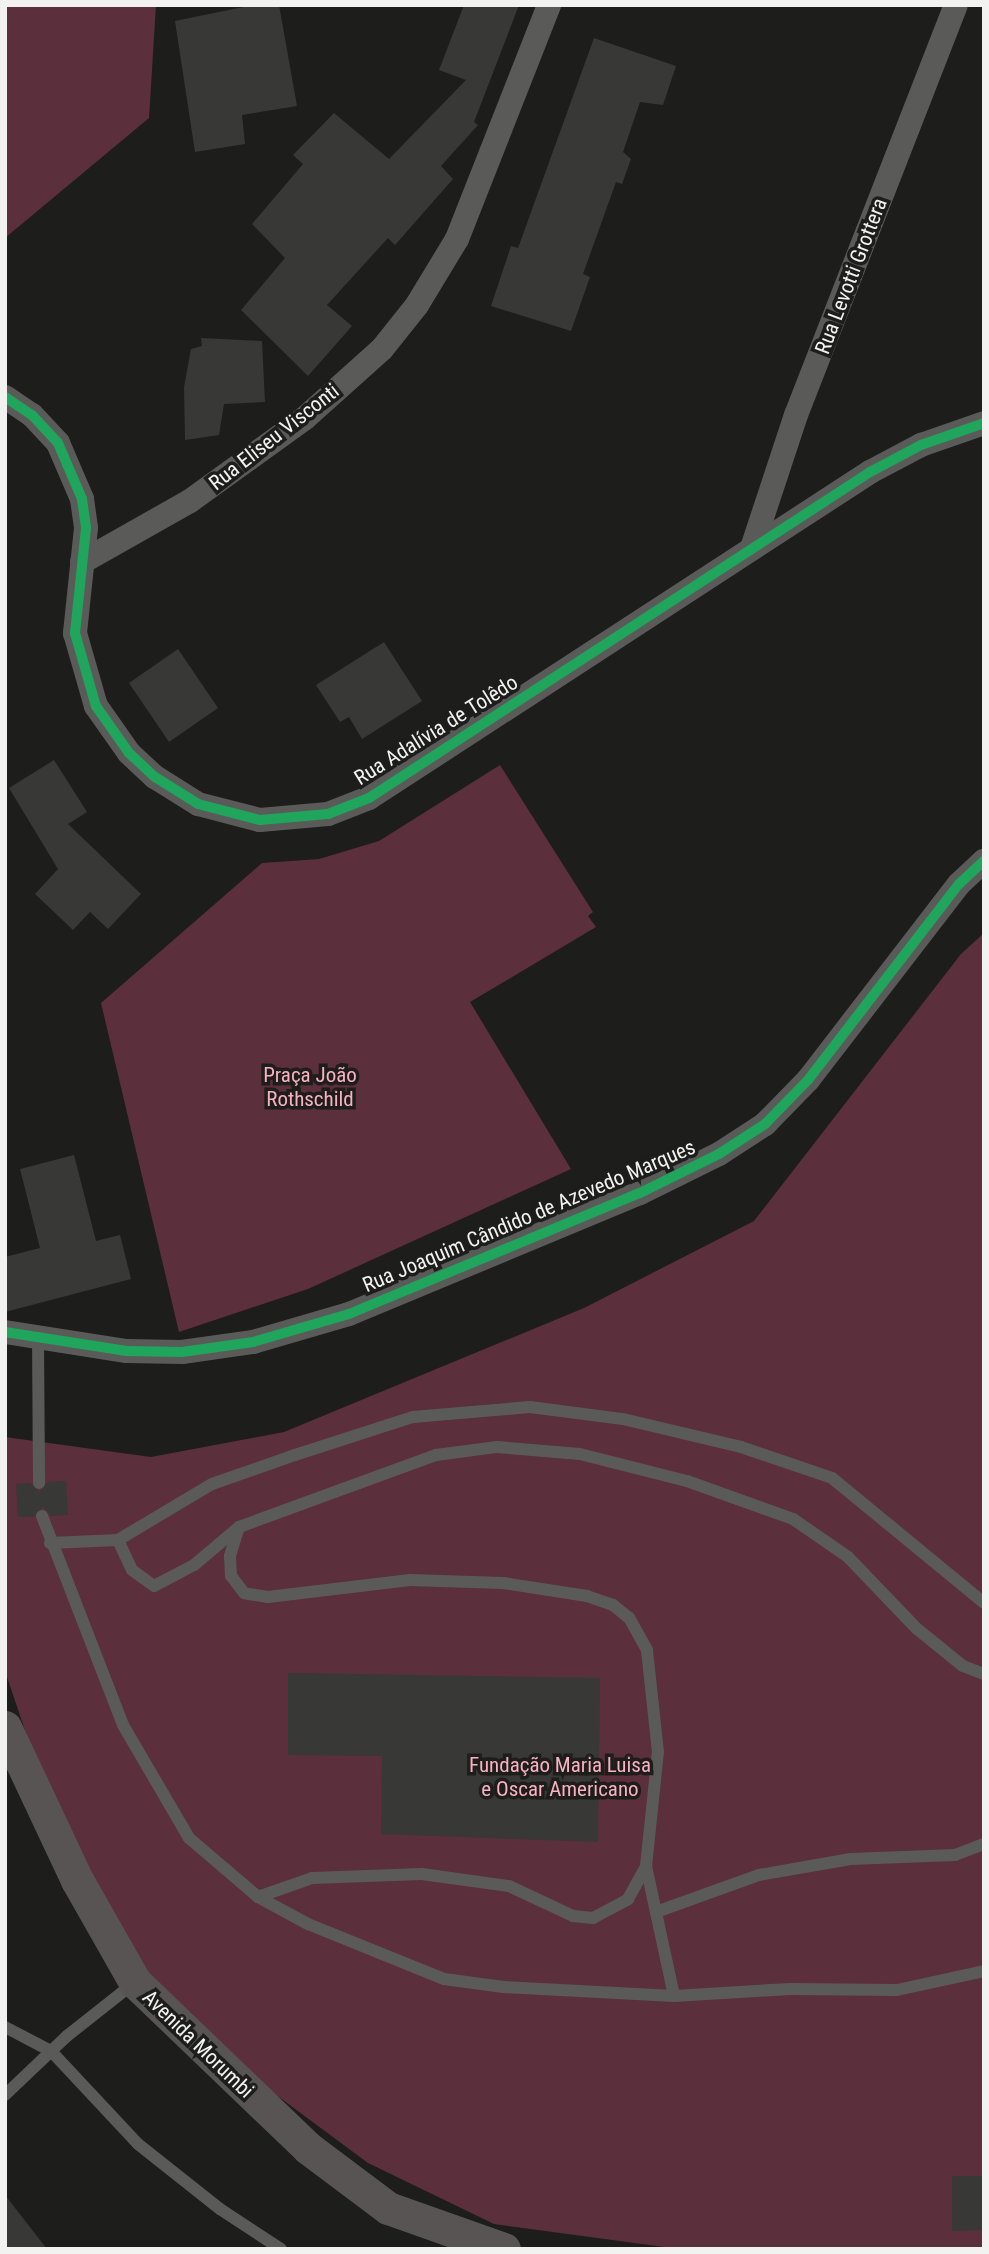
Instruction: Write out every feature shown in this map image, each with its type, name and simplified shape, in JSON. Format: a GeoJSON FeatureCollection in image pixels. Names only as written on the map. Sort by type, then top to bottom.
{"type":"FeatureCollection","features":[{"type":"Feature","properties":{"kind":"main road","name":"Avenida Morumbi"},"geometry":{"type":"LineString","coordinates":[[5,1727],[77,1880],[135,1982],[308,2148],[388,2208],[504,2249]]}},
{"type":"Feature","properties":{"kind":"street","name":"Rua Eliseu Visconti"},"geometry":{"type":"LineString","coordinates":[[82,562],[190,501],[305,418],[382,349],[417,305],[457,240],[550,5]]}},
{"type":"Feature","properties":{"kind":"street","name":"Rua Levotti Grottera"},"geometry":{"type":"LineString","coordinates":[[751,548],[796,415],[956,5]]}},
{"type":"Feature","properties":{"kind":"street","name":"Rua Adalívia de Tolêdo"},"geometry":{"type":"LineString","coordinates":[[5,397],[32,415],[58,443],[82,499],[86,528],[75,634],[85,674],[103,716],[129,753],[155,777],[198,804],[260,820],[328,814],[369,799],[870,472],[921,445],[984,423]]}},
{"type":"Feature","properties":{"kind":"street","name":"Rua Joaquim Cândido de Azevedo Marques"},"geometry":{"type":"LineString","coordinates":[[5,1332],[141,1352],[182,1352],[253,1342],[349,1314],[640,1193],[719,1154],[765,1124],[808,1080],[959,884],[984,861]]}},
{"type":"Feature","properties":{"kind":"lane"},"geometry":{"type":"LineString","coordinates":[[38,1338],[40,1483]]}},
{"type":"Feature","properties":{"kind":"lane"},"geometry":{"type":"LineString","coordinates":[[50,1544],[118,1540],[212,1484],[413,1418],[530,1407],[623,1419],[741,1447],[832,1478],[984,1603]]}},
{"type":"Feature","properties":{"kind":"lane"},"geometry":{"type":"LineString","coordinates":[[118,1540],[132,1570],[154,1586],[194,1565],[239,1527],[436,1455],[496,1447],[580,1454],[687,1480],[793,1519],[848,1558],[925,1636],[963,1666],[984,1674]]}},
{"type":"Feature","properties":{"kind":"lane"},"geometry":{"type":"LineString","coordinates":[[42,1516],[50,1544],[123,1726],[189,1838],[258,1897],[347,1941],[444,1979],[503,1987],[674,1996],[897,1990],[984,1971]]}},
{"type":"Feature","properties":{"kind":"lane"},"geometry":{"type":"LineString","coordinates":[[239,1527],[230,1556],[231,1576],[244,1593],[268,1597],[410,1580],[503,1583],[587,1596],[613,1605],[629,1618],[647,1650],[658,1752],[646,1866],[674,1996]]}},
{"type":"Feature","properties":{"kind":"lane"},"geometry":{"type":"LineString","coordinates":[[656,1912],[759,1875],[850,1859],[956,1855],[984,1843]]}},
{"type":"Feature","properties":{"kind":"lane"},"geometry":{"type":"LineString","coordinates":[[258,1897],[312,1878],[422,1874],[509,1886],[573,1916],[593,1918],[628,1899],[646,1866]]}},
{"type":"Feature","properties":{"kind":"lane"},"geometry":{"type":"LineString","coordinates":[[5,2095],[51,2051],[135,1982]]}},
{"type":"Feature","properties":{"kind":"lane"},"geometry":{"type":"LineString","coordinates":[[5,2027],[51,2051],[138,2144],[229,2215],[281,2249]]}},
{"type":"Feature","properties":{"kind":"green space"},"geometry":{"type":"Polygon","coordinates":[[[5,5],[156,5],[149,118],[5,238],[5,5]]]}},
{"type":"Feature","properties":{"kind":"green space","name":"Praça João Rothschild"},"geometry":{"type":"Polygon","coordinates":[[[500,765],[593,912],[588,916],[596,927],[470,1002],[571,1169],[308,1289],[179,1332],[101,1003],[262,863],[319,859],[379,841],[500,765]]]}},
{"type":"Feature","properties":{"kind":"green space","name":"Fundação Maria Luisa e Oscar Americano"},"geometry":{"type":"Polygon","coordinates":[[[984,933],[984,2249],[679,2249],[494,2224],[368,2163],[213,2048],[106,1923],[38,1769],[5,1671],[5,1437],[151,1457],[284,1432],[584,1308],[754,1221],[961,954],[984,933]]]}},
{"type":"Feature","properties":{"kind":"building"},"geometry":{"type":"Polygon","coordinates":[[[253,5],[279,5],[297,106],[242,115],[245,144],[195,152],[175,21],[253,5]]]}},
{"type":"Feature","properties":{"kind":"building"},"geometry":{"type":"Polygon","coordinates":[[[464,5],[519,5],[474,122],[478,125],[441,166],[453,179],[395,245],[388,238],[327,305],[352,326],[308,376],[241,310],[285,258],[252,224],[303,164],[293,155],[334,113],[389,159],[466,80],[439,70],[464,5]]]}},
{"type":"Feature","properties":{"kind":"building"},"geometry":{"type":"Polygon","coordinates":[[[594,38],[676,66],[663,105],[640,102],[623,152],[631,159],[622,184],[616,182],[583,274],[590,277],[571,331],[491,306],[511,246],[518,248],[594,38]]]}},
{"type":"Feature","properties":{"kind":"building"},"geometry":{"type":"Polygon","coordinates":[[[201,338],[262,341],[265,402],[224,404],[219,435],[185,440],[184,387],[191,349],[202,346],[201,338]]]}},
{"type":"Feature","properties":{"kind":"building"},"geometry":{"type":"Polygon","coordinates":[[[384,642],[422,701],[362,739],[349,717],[340,722],[316,685],[384,642]]]}},
{"type":"Feature","properties":{"kind":"building"},"geometry":{"type":"Polygon","coordinates":[[[178,649],[218,708],[169,742],[129,683],[178,649]]]}},
{"type":"Feature","properties":{"kind":"building"},"geometry":{"type":"Polygon","coordinates":[[[54,760],[87,812],[68,824],[141,894],[108,929],[90,912],[73,930],[35,894],[58,869],[9,788],[54,760]]]}},
{"type":"Feature","properties":{"kind":"building"},"geometry":{"type":"Polygon","coordinates":[[[74,1155],[96,1241],[120,1235],[131,1279],[5,1312],[5,1257],[40,1248],[20,1169],[74,1155]]]}},
{"type":"Feature","properties":{"kind":"building"},"geometry":{"type":"Polygon","coordinates":[[[66,1481],[68,1515],[51,1516],[43,1507],[33,1517],[18,1517],[16,1484],[30,1483],[40,1492],[48,1482],[66,1481]]]}},
{"type":"Feature","properties":{"kind":"building"},"geometry":{"type":"Polygon","coordinates":[[[288,1673],[600,1678],[598,1842],[381,1834],[382,1756],[288,1755],[288,1673]]]}},
{"type":"Feature","properties":{"kind":"building"},"geometry":{"type":"Polygon","coordinates":[[[952,2176],[984,2176],[984,2230],[952,2231],[952,2176]]]}},
{"type":"Feature","properties":{"kind":"building"},"geometry":{"type":"Polygon","coordinates":[[[5,2195],[47,2249],[5,2249],[5,2195]]]}},
{"type":"Feature","properties":{"kind":"cycle path"},"geometry":{"type":"LineString","coordinates":[[5,397],[32,415],[58,443],[82,499],[86,528],[75,633],[96,706],[129,753],[155,777],[198,804],[260,820],[328,814],[369,798],[870,472],[921,445],[984,423]]}},
{"type":"Feature","properties":{"kind":"cycle path"},"geometry":{"type":"LineString","coordinates":[[5,1332],[127,1351],[182,1352],[253,1342],[349,1314],[640,1193],[719,1154],[765,1124],[808,1080],[959,884],[984,861]]}}]}
